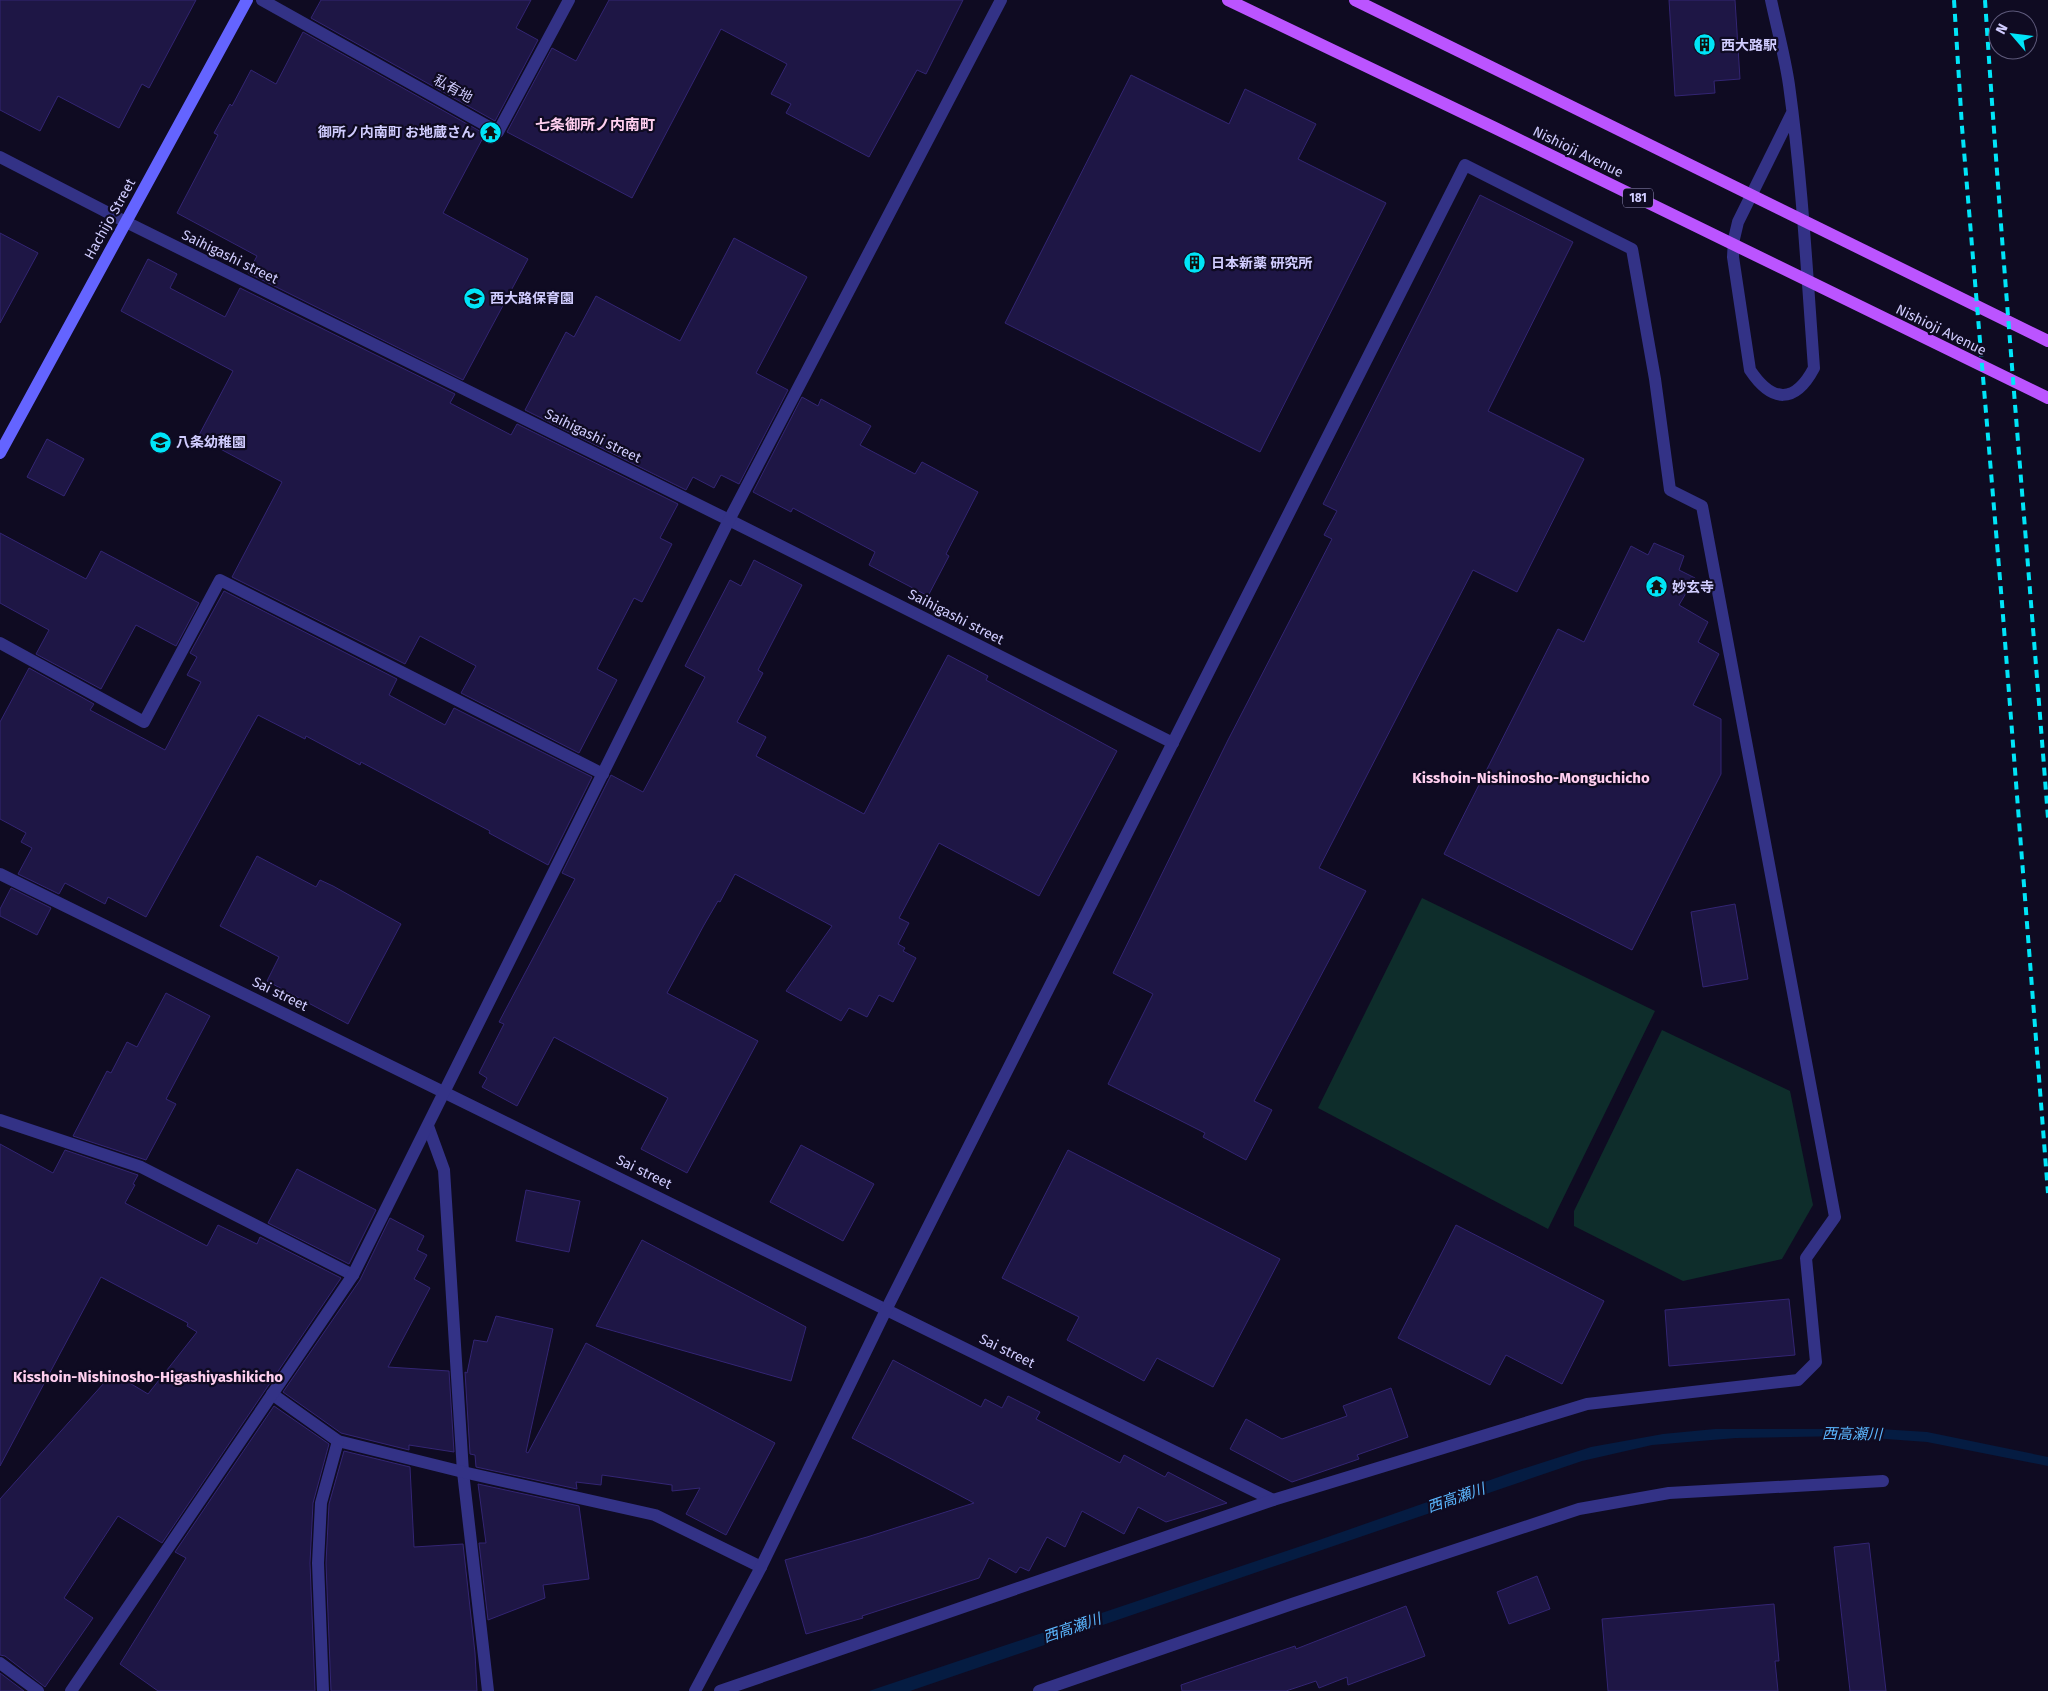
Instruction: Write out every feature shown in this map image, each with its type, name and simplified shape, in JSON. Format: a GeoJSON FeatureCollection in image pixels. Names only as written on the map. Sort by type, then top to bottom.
{"type":"FeatureCollection","features":[{"type":"Feature","properties":{"kind":"main road","name":"Hachijo Street"},"geometry":{"type":"LineString","coordinates":[[0,453],[247,0]]}},
{"type":"Feature","properties":{"kind":"main road","name":"Nishioji Avenue"},"geometry":{"type":"LineString","coordinates":[[1228,0],[2048,398]]}},
{"type":"Feature","properties":{"kind":"main road"},"geometry":{"type":"LineString","coordinates":[[1355,0],[2048,341]]}},
{"type":"Feature","properties":{"kind":"street","name":"私有地"},"geometry":{"type":"LineString","coordinates":[[262,0],[498,132],[569,0]]}},
{"type":"Feature","properties":{"kind":"street"},"geometry":{"type":"LineString","coordinates":[[71,1691],[353,1275],[729,520],[1001,0]]}},
{"type":"Feature","properties":{"kind":"street"},"geometry":{"type":"LineString","coordinates":[[1771,0],[1789,84],[1792,113],[1800,192],[1814,368],[1806,383],[1794,393],[1778,395],[1760,386],[1750,370],[1734,257],[1734,239],[1738,222],[1792,113]]}},
{"type":"Feature","properties":{"kind":"street","name":"Saihigashi street"},"geometry":{"type":"LineString","coordinates":[[0,156],[126,222],[729,520],[1173,743]]}},
{"type":"Feature","properties":{"kind":"street"},"geometry":{"type":"LineString","coordinates":[[695,1691],[761,1567],[887,1308],[1465,165],[1632,250],[1655,379],[1670,490],[1702,506],[1835,1217],[1806,1258],[1816,1362],[1798,1380],[1587,1404],[1273,1500],[720,1691]]}},
{"type":"Feature","properties":{"kind":"street"},"geometry":{"type":"LineString","coordinates":[[0,643],[144,722],[220,580],[603,774]]}},
{"type":"Feature","properties":{"kind":"street","name":"Sai street"},"geometry":{"type":"LineString","coordinates":[[0,874],[887,1308],[1273,1500]]}},
{"type":"Feature","properties":{"kind":"street"},"geometry":{"type":"LineString","coordinates":[[0,1120],[141,1167],[353,1275]]}},
{"type":"Feature","properties":{"kind":"street"},"geometry":{"type":"LineString","coordinates":[[428,1126],[444,1170],[463,1472],[488,1691]]}},
{"type":"Feature","properties":{"kind":"street"},"geometry":{"type":"LineString","coordinates":[[272,1394],[338,1441],[463,1472],[655,1515],[761,1567]]}},
{"type":"Feature","properties":{"kind":"street"},"geometry":{"type":"LineString","coordinates":[[323,1691],[318,1562],[321,1504],[338,1441]]}},
{"type":"Feature","properties":{"kind":"street"},"geometry":{"type":"LineString","coordinates":[[1039,1691],[1292,1604],[1579,1509],[1669,1494],[1883,1481]]}},
{"type":"Feature","properties":{"kind":"street"},"geometry":{"type":"LineString","coordinates":[[0,1663],[38,1691]]}},
{"type":"Feature","properties":{"kind":"green space"},"geometry":{"type":"Polygon","coordinates":[[[1422,898],[1655,1011],[1548,1229],[1318,1108],[1422,898]]]}},
{"type":"Feature","properties":{"kind":"green space"},"geometry":{"type":"Polygon","coordinates":[[[1662,1030],[1790,1091],[1813,1205],[1782,1259],[1683,1281],[1574,1226],[1574,1211],[1662,1030]]]}},
{"type":"Feature","properties":{"kind":"water","name":"西高瀬川"},"geometry":{"type":"Polygon","coordinates":[[[1715,1429],[1880,1429],[1927,1432],[2048,1457],[2048,1466],[1927,1442],[1846,1436],[1736,1438],[1652,1445],[1582,1461],[910,1691],[869,1691],[1591,1447],[1663,1434],[1715,1429]]]}},
{"type":"Feature","properties":{"kind":"building"},"geometry":{"type":"Polygon","coordinates":[[[0,0],[196,0],[149,88],[142,84],[119,128],[58,96],[40,131],[0,110],[0,0]]]}},
{"type":"Feature","properties":{"kind":"building"},"geometry":{"type":"Polygon","coordinates":[[[321,0],[531,0],[516,28],[538,40],[495,121],[311,18],[321,0]]]}},
{"type":"Feature","properties":{"kind":"building"},"geometry":{"type":"Polygon","coordinates":[[[609,0],[963,0],[926,74],[917,70],[869,157],[786,113],[791,104],[771,94],[787,64],[721,29],[632,198],[507,132],[552,48],[576,61],[609,0]]]}},
{"type":"Feature","properties":{"kind":"building","name":"西大路駅"},"geometry":{"type":"Polygon","coordinates":[[[1669,0],[1735,0],[1740,79],[1714,81],[1715,93],[1675,96],[1669,0]]]}},
{"type":"Feature","properties":{"kind":"building"},"geometry":{"type":"Polygon","coordinates":[[[303,32],[485,134],[443,213],[528,259],[463,380],[248,273],[257,256],[177,213],[218,135],[214,133],[230,104],[232,106],[251,70],[276,84],[303,32]]]}},
{"type":"Feature","properties":{"kind":"building","name":"日本新薬 研究所"},"geometry":{"type":"Polygon","coordinates":[[[1131,75],[1229,124],[1245,89],[1316,124],[1298,159],[1386,203],[1260,452],[1005,323],[1131,75]]]}},
{"type":"Feature","properties":{"kind":"building"},"geometry":{"type":"Polygon","coordinates":[[[1480,195],[1573,242],[1488,411],[1584,459],[1517,592],[1473,570],[1319,868],[1366,891],[1254,1101],[1272,1110],[1246,1160],[1203,1137],[1205,1133],[1108,1084],[1153,994],[1113,973],[1228,740],[1332,539],[1324,535],[1337,511],[1323,504],[1480,195]]]}},
{"type":"Feature","properties":{"kind":"building"},"geometry":{"type":"Polygon","coordinates":[[[0,233],[38,253],[0,323],[0,233]]]}},
{"type":"Feature","properties":{"kind":"building"},"geometry":{"type":"Polygon","coordinates":[[[734,238],[807,277],[756,373],[788,390],[739,484],[721,475],[714,488],[693,477],[686,490],[525,410],[566,332],[574,337],[596,296],[680,341],[734,238]]]}},
{"type":"Feature","properties":{"kind":"building"},"geometry":{"type":"Polygon","coordinates":[[[148,259],[177,274],[170,288],[225,317],[240,288],[455,394],[450,403],[511,435],[517,424],[678,504],[660,538],[672,544],[642,602],[634,598],[597,669],[617,680],[579,753],[461,693],[476,666],[420,636],[405,664],[232,577],[282,482],[198,437],[233,371],[121,311],[148,259]]]}},
{"type":"Feature","properties":{"kind":"building"},"geometry":{"type":"Polygon","coordinates":[[[802,397],[818,406],[821,399],[871,426],[860,445],[915,474],[922,462],[978,492],[946,554],[949,556],[928,596],[869,565],[875,552],[793,508],[791,512],[753,492],[802,397]]]}},
{"type":"Feature","properties":{"kind":"building"},"geometry":{"type":"Polygon","coordinates":[[[47,439],[84,459],[64,496],[27,477],[47,439]]]}},
{"type":"Feature","properties":{"kind":"building"},"geometry":{"type":"Polygon","coordinates":[[[0,533],[86,579],[101,551],[199,603],[176,646],[136,625],[101,689],[36,654],[49,630],[0,603],[0,533]]]}},
{"type":"Feature","properties":{"kind":"building"},"geometry":{"type":"Polygon","coordinates":[[[1654,543],[1684,556],[1679,570],[1695,578],[1679,605],[1708,622],[1698,642],[1719,654],[1693,705],[1721,719],[1721,774],[1632,950],[1444,854],[1558,629],[1584,642],[1631,546],[1648,555],[1654,543]]]}},
{"type":"Feature","properties":{"kind":"building"},"geometry":{"type":"Polygon","coordinates":[[[754,560],[802,585],[758,670],[763,673],[737,722],[766,737],[756,756],[864,814],[948,655],[988,676],[986,680],[1117,751],[1039,896],[939,843],[899,918],[909,923],[898,944],[905,948],[903,951],[916,958],[893,1002],[879,995],[867,1017],[849,1008],[841,1021],[786,991],[832,926],[735,874],[720,902],[718,901],[704,925],[667,993],[758,1041],[687,1173],[641,1149],[668,1098],[554,1037],[517,1106],[482,1087],[487,1078],[479,1073],[504,1024],[499,1022],[575,879],[562,873],[611,775],[643,792],[705,677],[685,666],[730,580],[741,586],[754,560]]]}},
{"type":"Feature","properties":{"kind":"building"},"geometry":{"type":"Polygon","coordinates":[[[224,591],[397,679],[389,695],[445,725],[454,708],[592,777],[548,865],[489,833],[490,831],[361,762],[360,765],[306,736],[305,739],[258,715],[146,917],[108,897],[105,904],[65,883],[59,894],[18,874],[32,848],[21,842],[26,833],[0,819],[0,722],[29,668],[94,704],[90,710],[165,750],[201,682],[187,675],[197,657],[190,653],[224,591]]]}},
{"type":"Feature","properties":{"kind":"building"},"geometry":{"type":"Polygon","coordinates":[[[257,856],[316,887],[320,880],[333,886],[401,924],[348,1024],[267,981],[279,957],[220,926],[257,856]]]}},
{"type":"Feature","properties":{"kind":"building"},"geometry":{"type":"Polygon","coordinates":[[[11,888],[51,908],[37,935],[0,916],[0,909],[11,888]]]}},
{"type":"Feature","properties":{"kind":"building"},"geometry":{"type":"Polygon","coordinates":[[[1735,904],[1748,979],[1703,987],[1691,912],[1735,904]]]}},
{"type":"Feature","properties":{"kind":"building"},"geometry":{"type":"Polygon","coordinates":[[[166,993],[210,1016],[166,1099],[176,1104],[146,1160],[73,1136],[107,1071],[111,1073],[127,1042],[137,1047],[166,993]]]}},
{"type":"Feature","properties":{"kind":"building"},"geometry":{"type":"Polygon","coordinates":[[[0,1144],[53,1173],[65,1150],[138,1175],[125,1203],[207,1246],[218,1225],[257,1244],[260,1237],[341,1278],[162,1543],[118,1516],[64,1598],[93,1618],[45,1687],[5,1656],[0,1655],[0,1499],[113,1373],[148,1394],[197,1332],[187,1326],[188,1323],[101,1277],[0,1466],[0,1144]]]}},
{"type":"Feature","properties":{"kind":"building"},"geometry":{"type":"Polygon","coordinates":[[[801,1145],[874,1184],[843,1241],[770,1202],[801,1145]]]}},
{"type":"Feature","properties":{"kind":"building"},"geometry":{"type":"Polygon","coordinates":[[[1068,1150],[1280,1259],[1213,1387],[1157,1358],[1144,1381],[1067,1340],[1079,1317],[1002,1278],[1068,1150]]]}},
{"type":"Feature","properties":{"kind":"building"},"geometry":{"type":"Polygon","coordinates":[[[297,1169],[376,1210],[349,1264],[268,1223],[297,1169]]]}},
{"type":"Feature","properties":{"kind":"building"},"geometry":{"type":"Polygon","coordinates":[[[526,1190],[580,1201],[569,1252],[516,1241],[526,1190]]]}},
{"type":"Feature","properties":{"kind":"building"},"geometry":{"type":"Polygon","coordinates":[[[390,1218],[424,1236],[417,1250],[427,1255],[414,1279],[430,1288],[388,1367],[449,1371],[454,1452],[409,1445],[409,1450],[341,1433],[283,1392],[360,1280],[390,1218]]]}},
{"type":"Feature","properties":{"kind":"building"},"geometry":{"type":"Polygon","coordinates":[[[1456,1225],[1604,1301],[1562,1384],[1506,1355],[1490,1385],[1398,1338],[1456,1225]]]}},
{"type":"Feature","properties":{"kind":"building"},"geometry":{"type":"Polygon","coordinates":[[[642,1240],[806,1327],[791,1381],[596,1326],[642,1240]]]}},
{"type":"Feature","properties":{"kind":"building"},"geometry":{"type":"Polygon","coordinates":[[[1789,1299],[1795,1355],[1669,1366],[1665,1310],[1789,1299]]]}},
{"type":"Feature","properties":{"kind":"building"},"geometry":{"type":"Polygon","coordinates":[[[496,1316],[553,1329],[526,1452],[528,1453],[586,1343],[775,1443],[726,1535],[686,1514],[700,1488],[672,1491],[672,1485],[602,1475],[601,1485],[576,1482],[577,1489],[476,1467],[475,1455],[470,1454],[465,1372],[467,1373],[474,1340],[487,1342],[496,1316]]]}},
{"type":"Feature","properties":{"kind":"building"},"geometry":{"type":"Polygon","coordinates":[[[893,1360],[981,1407],[985,1399],[1002,1408],[1008,1396],[1040,1412],[1036,1419],[1120,1463],[1124,1455],[1165,1477],[1168,1472],[1227,1503],[1166,1522],[1138,1507],[1124,1534],[1082,1511],[1065,1547],[1047,1537],[1029,1571],[1020,1567],[1016,1573],[989,1558],[979,1578],[862,1616],[863,1618],[806,1634],[785,1560],[867,1537],[974,1503],[852,1438],[893,1360]]]}},
{"type":"Feature","properties":{"kind":"building"},"geometry":{"type":"Polygon","coordinates":[[[1391,1388],[1408,1437],[1357,1455],[1359,1459],[1292,1482],[1230,1449],[1246,1419],[1282,1439],[1347,1416],[1343,1406],[1391,1388]]]}},
{"type":"Feature","properties":{"kind":"building"},"geometry":{"type":"Polygon","coordinates":[[[274,1406],[329,1444],[313,1503],[310,1563],[315,1691],[158,1691],[120,1664],[186,1558],[175,1552],[274,1406]]]}},
{"type":"Feature","properties":{"kind":"building"},"geometry":{"type":"Polygon","coordinates":[[[344,1451],[410,1467],[414,1547],[463,1544],[475,1653],[477,1691],[331,1691],[326,1563],[329,1504],[344,1451]]]}},
{"type":"Feature","properties":{"kind":"building"},"geometry":{"type":"Polygon","coordinates":[[[478,1484],[579,1506],[589,1579],[543,1585],[545,1598],[488,1620],[479,1543],[486,1543],[478,1484]]]}},
{"type":"Feature","properties":{"kind":"building"},"geometry":{"type":"Polygon","coordinates":[[[1869,1543],[1886,1691],[1850,1691],[1834,1547],[1869,1543]]]}},
{"type":"Feature","properties":{"kind":"building"},"geometry":{"type":"Polygon","coordinates":[[[1537,1576],[1550,1609],[1509,1624],[1497,1592],[1537,1576]]]}},
{"type":"Feature","properties":{"kind":"building"},"geometry":{"type":"Polygon","coordinates":[[[1774,1604],[1779,1661],[1775,1661],[1778,1691],[1608,1691],[1602,1619],[1774,1604]]]}},
{"type":"Feature","properties":{"kind":"building"},"geometry":{"type":"Polygon","coordinates":[[[1406,1606],[1425,1656],[1348,1685],[1347,1677],[1319,1688],[1316,1681],[1286,1691],[1182,1691],[1181,1685],[1295,1646],[1296,1649],[1406,1606]]]}},
{"type":"Feature","properties":{"kind":"building"},"geometry":{"type":"Polygon","coordinates":[[[0,1673],[24,1691],[0,1691],[0,1673]]]}},
{"type":"Feature","properties":{"kind":"railway"},"geometry":{"type":"LineString","coordinates":[[1954,0],[1962,127],[2002,603],[2048,1193]]}},
{"type":"Feature","properties":{"kind":"railway"},"geometry":{"type":"LineString","coordinates":[[1985,0],[2007,307],[2048,818]]}},
{"type":"Feature","properties":{"kind":"place","name":"西大路駅"},"geometry":{"type":"Point","coordinates":[1705,45]}},
{"type":"Feature","properties":{"kind":"place","name":"御所ノ内南町 お地蔵さん"},"geometry":{"type":"Point","coordinates":[491,132]}},
{"type":"Feature","properties":{"kind":"place","name":"日本新薬 研究所"},"geometry":{"type":"Point","coordinates":[1195,263]}},
{"type":"Feature","properties":{"kind":"place","name":"西大路保育園"},"geometry":{"type":"Point","coordinates":[474,298]}},
{"type":"Feature","properties":{"kind":"place","name":"八条幼稚園"},"geometry":{"type":"Point","coordinates":[160,442]}},
{"type":"Feature","properties":{"kind":"place","name":"妙玄寺"},"geometry":{"type":"Point","coordinates":[1656,587]}},
{"type":"Feature","properties":{"kind":"district","name":"七条御所ノ内南町"},"geometry":{"type":"Point","coordinates":[595,125]}},
{"type":"Feature","properties":{"kind":"district","name":"Kisshoin-Nishinosho-Monguchicho"},"geometry":{"type":"Point","coordinates":[1531,778]}},
{"type":"Feature","properties":{"kind":"district","name":"Kisshoin-Nishinosho-Higashiyashikicho"},"geometry":{"type":"Point","coordinates":[148,1377]}}]}
